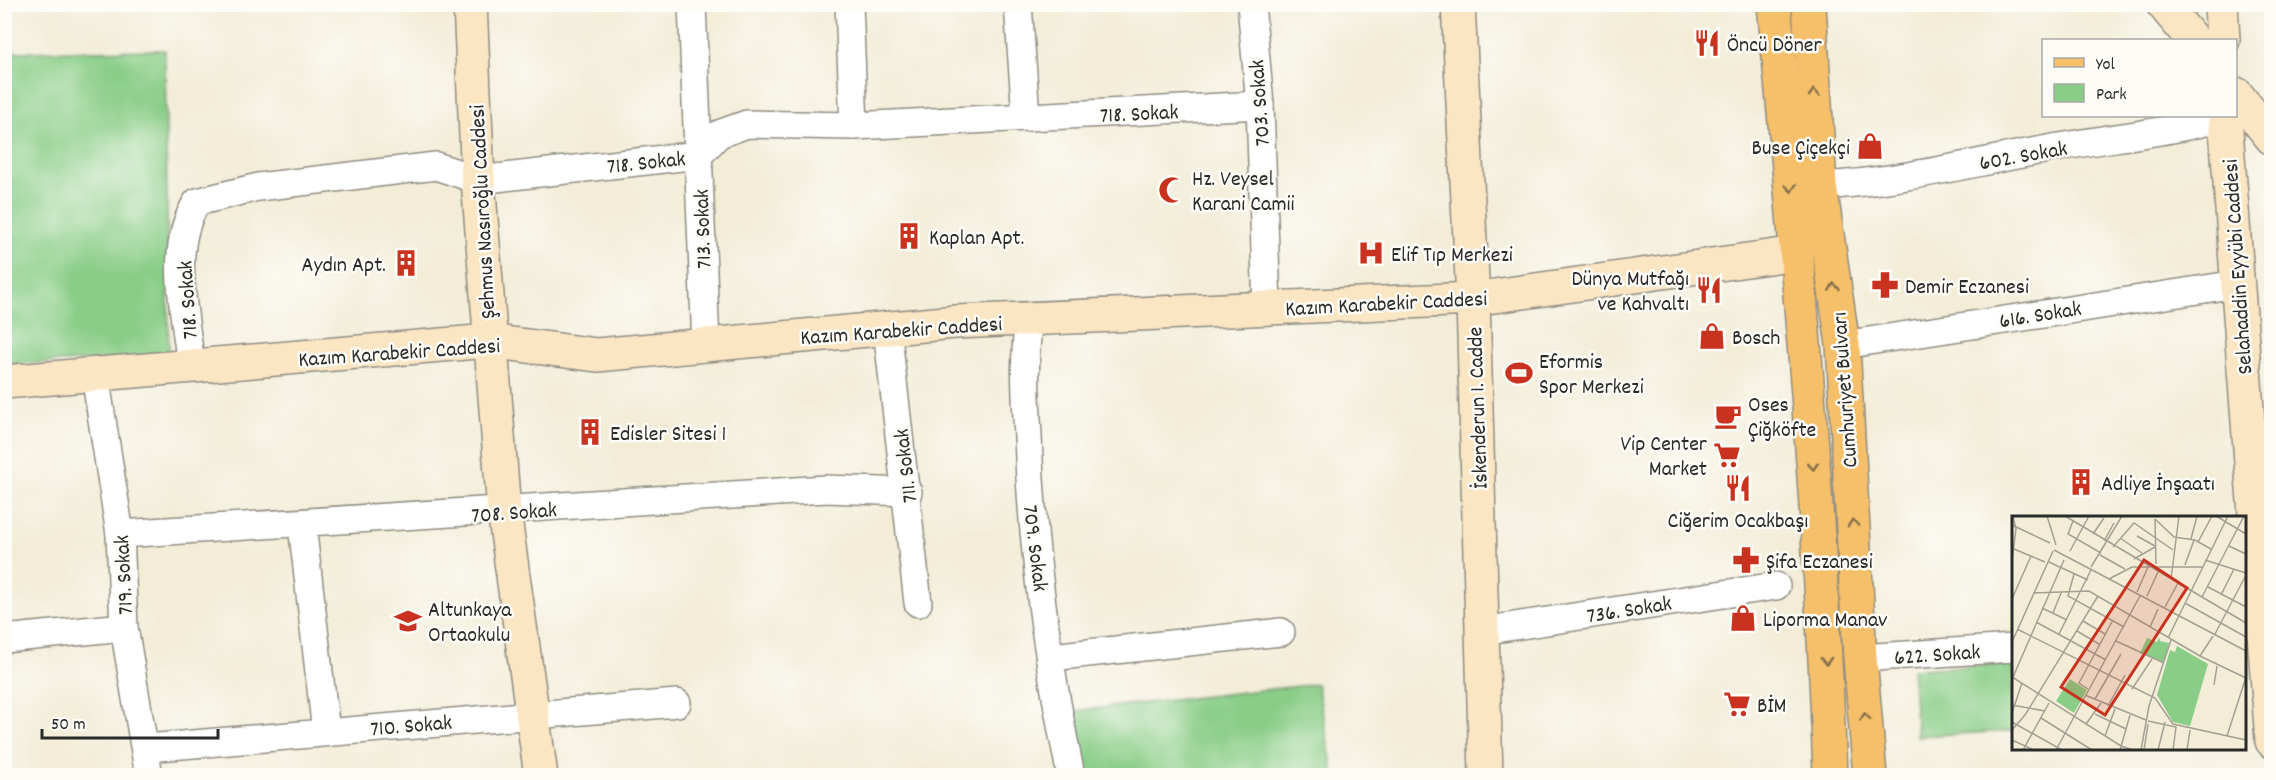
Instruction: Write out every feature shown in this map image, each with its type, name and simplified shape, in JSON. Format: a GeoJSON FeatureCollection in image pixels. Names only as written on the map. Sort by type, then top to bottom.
{"type":"FeatureCollection","features":[{"type":"Feature","properties":{"kind":"main road","name":"Cumhuriyet Bulvarı"},"geometry":{"type":"LineString","coordinates":[[1774,4],[1797,253],[1824,608],[1830,776]]}},
{"type":"Feature","properties":{"kind":"main road","name":"Cumhuriyet Bulvarı"},"geometry":{"type":"LineString","coordinates":[[1809,4],[1820,186],[1843,345],[1860,658],[1870,776]]}},
{"type":"Feature","properties":{"kind":"street","name":"Şehmus Nasıroğlu Caddesi"},"geometry":{"type":"LineString","coordinates":[[470,4],[478,180],[504,511],[541,776]]}},
{"type":"Feature","properties":{"kind":"street","name":"713. Sokak"},"geometry":{"type":"LineString","coordinates":[[692,4],[706,345]]}},
{"type":"Feature","properties":{"kind":"street"},"geometry":{"type":"LineString","coordinates":[[849,4],[854,126]]}},
{"type":"Feature","properties":{"kind":"street"},"geometry":{"type":"LineString","coordinates":[[1018,4],[1026,117]]}},
{"type":"Feature","properties":{"kind":"street","name":"703. Sokak"},"geometry":{"type":"LineString","coordinates":[[1251,4],[1260,105],[1267,309]]}},
{"type":"Feature","properties":{"kind":"street","name":"İskenderun 1. Cadde"},"geometry":{"type":"LineString","coordinates":[[1458,4],[1473,299],[1486,776]]}},
{"type":"Feature","properties":{"kind":"street"},"geometry":{"type":"LineString","coordinates":[[2163,4],[2192,39]]}},
{"type":"Feature","properties":{"kind":"street"},"geometry":{"type":"LineString","coordinates":[[2220,4],[2223,39]]}},
{"type":"Feature","properties":{"kind":"street","name":"718. Sokak"},"geometry":{"type":"LineString","coordinates":[[191,367],[180,261],[188,215],[197,202],[258,187],[436,166],[478,180],[699,155],[719,134],[747,124],[854,126],[1260,105]]}},
{"type":"Feature","properties":{"kind":"street"},"geometry":{"type":"LineString","coordinates":[[2237,115],[2271,138]]}},
{"type":"Feature","properties":{"kind":"street","name":"602. Sokak"},"geometry":{"type":"LineString","coordinates":[[1820,186],[1858,184],[2063,146],[2196,125],[2212,117]]}},
{"type":"Feature","properties":{"kind":"street","name":"Selahaddin Eyyübi Caddesi"},"geometry":{"type":"LineString","coordinates":[[2229,117],[2237,284],[2262,492],[2254,632],[2271,741]]}},
{"type":"Feature","properties":{"kind":"street","name":"Kazım Karabekir Caddesi"},"geometry":{"type":"LineString","coordinates":[[4,382],[489,341],[597,355],[887,328],[1473,299],[1797,253]]}},
{"type":"Feature","properties":{"kind":"street","name":"616. Sokak"},"geometry":{"type":"LineString","coordinates":[[1843,345],[2237,284]]}},
{"type":"Feature","properties":{"kind":"street","name":"709. Sokak"},"geometry":{"type":"LineString","coordinates":[[1029,320],[1024,349],[1030,498],[1058,711],[1071,776]]}},
{"type":"Feature","properties":{"kind":"street","name":"711. Sokak"},"geometry":{"type":"LineString","coordinates":[[887,328],[908,492],[918,603]]}},
{"type":"Feature","properties":{"kind":"street","name":"719. Sokak"},"geometry":{"type":"LineString","coordinates":[[95,375],[120,534],[124,627],[149,776]]}},
{"type":"Feature","properties":{"kind":"street","name":"708. Sokak"},"geometry":{"type":"LineString","coordinates":[[120,534],[302,525],[826,489],[908,492]]}},
{"type":"Feature","properties":{"kind":"street"},"geometry":{"type":"LineString","coordinates":[[302,525],[326,732]]}},
{"type":"Feature","properties":{"kind":"street","name":"736. Sokak"},"geometry":{"type":"LineString","coordinates":[[1482,631],[1776,586]]}},
{"type":"Feature","properties":{"kind":"street"},"geometry":{"type":"LineString","coordinates":[[4,639],[124,627]]}},
{"type":"Feature","properties":{"kind":"street"},"geometry":{"type":"LineString","coordinates":[[1051,657],[1281,632]]}},
{"type":"Feature","properties":{"kind":"street","name":"622. Sokak"},"geometry":{"type":"LineString","coordinates":[[1860,658],[2012,648]]}},
{"type":"Feature","properties":{"kind":"street","name":"710. Sokak"},"geometry":{"type":"LineString","coordinates":[[146,748],[534,713],[677,703]]}},
{"type":"Feature","properties":{"kind":"green space"},"geometry":{"type":"Polygon","coordinates":[[[165,50],[169,358],[5,364],[5,52],[165,50]]]}},
{"type":"Feature","properties":{"kind":"green space"},"geometry":{"type":"Polygon","coordinates":[[[2012,664],[2012,731],[1917,736],[1912,669],[2012,664]]]}},
{"type":"Feature","properties":{"kind":"green space"},"geometry":{"type":"Polygon","coordinates":[[[1317,684],[1334,775],[1085,775],[1074,711],[1317,684]]]}},
{"type":"Feature","properties":{"kind":"place","name":"Öncü Döner"},"geometry":{"type":"Point","coordinates":[1707,43]}},
{"type":"Feature","properties":{"kind":"place","name":"Buse Çiçekçi"},"geometry":{"type":"Point","coordinates":[1870,146]}},
{"type":"Feature","properties":{"kind":"place","name":"Hz. Veysel Karani Camii"},"geometry":{"type":"Point","coordinates":[1172,190]}},
{"type":"Feature","properties":{"kind":"place","name":"Kaplan Apt."},"geometry":{"type":"Point","coordinates":[909,236]}},
{"type":"Feature","properties":{"kind":"place","name":"Elif Tıp Merkezi"},"geometry":{"type":"Point","coordinates":[1371,253]}},
{"type":"Feature","properties":{"kind":"place","name":"Aydın Apt."},"geometry":{"type":"Point","coordinates":[406,263]}},
{"type":"Feature","properties":{"kind":"place","name":"Demir Eczanesi"},"geometry":{"type":"Point","coordinates":[1885,285]}},
{"type":"Feature","properties":{"kind":"place","name":"Dünya Mutfağı ve Kahvaltı"},"geometry":{"type":"Point","coordinates":[1709,290]}},
{"type":"Feature","properties":{"kind":"place","name":"Bosch"},"geometry":{"type":"Point","coordinates":[1712,336]}},
{"type":"Feature","properties":{"kind":"place","name":"Eformis Spor Merkezi"},"geometry":{"type":"Point","coordinates":[1519,373]}},
{"type":"Feature","properties":{"kind":"place","name":"Oses Çiğköfte"},"geometry":{"type":"Point","coordinates":[1728,416]}},
{"type":"Feature","properties":{"kind":"place","name":"Edisler Sitesi 1"},"geometry":{"type":"Point","coordinates":[590,432]}},
{"type":"Feature","properties":{"kind":"place","name":"Vip Center Market"},"geometry":{"type":"Point","coordinates":[1727,455]}},
{"type":"Feature","properties":{"kind":"place","name":"Adliye İnşaatı"},"geometry":{"type":"Point","coordinates":[2081,482]}},
{"type":"Feature","properties":{"kind":"place","name":"Ciğerim Ocakbaşı"},"geometry":{"type":"Point","coordinates":[1738,488]}},
{"type":"Feature","properties":{"kind":"place","name":"Şifa Eczanesi"},"geometry":{"type":"Point","coordinates":[1746,560]}},
{"type":"Feature","properties":{"kind":"place","name":"Liporma Manav"},"geometry":{"type":"Point","coordinates":[1743,618]}},
{"type":"Feature","properties":{"kind":"place","name":"Altunkaya Ortaokulu"},"geometry":{"type":"Point","coordinates":[408,621]}},
{"type":"Feature","properties":{"kind":"place","name":"BİM"},"geometry":{"type":"Point","coordinates":[1737,704]}}]}
